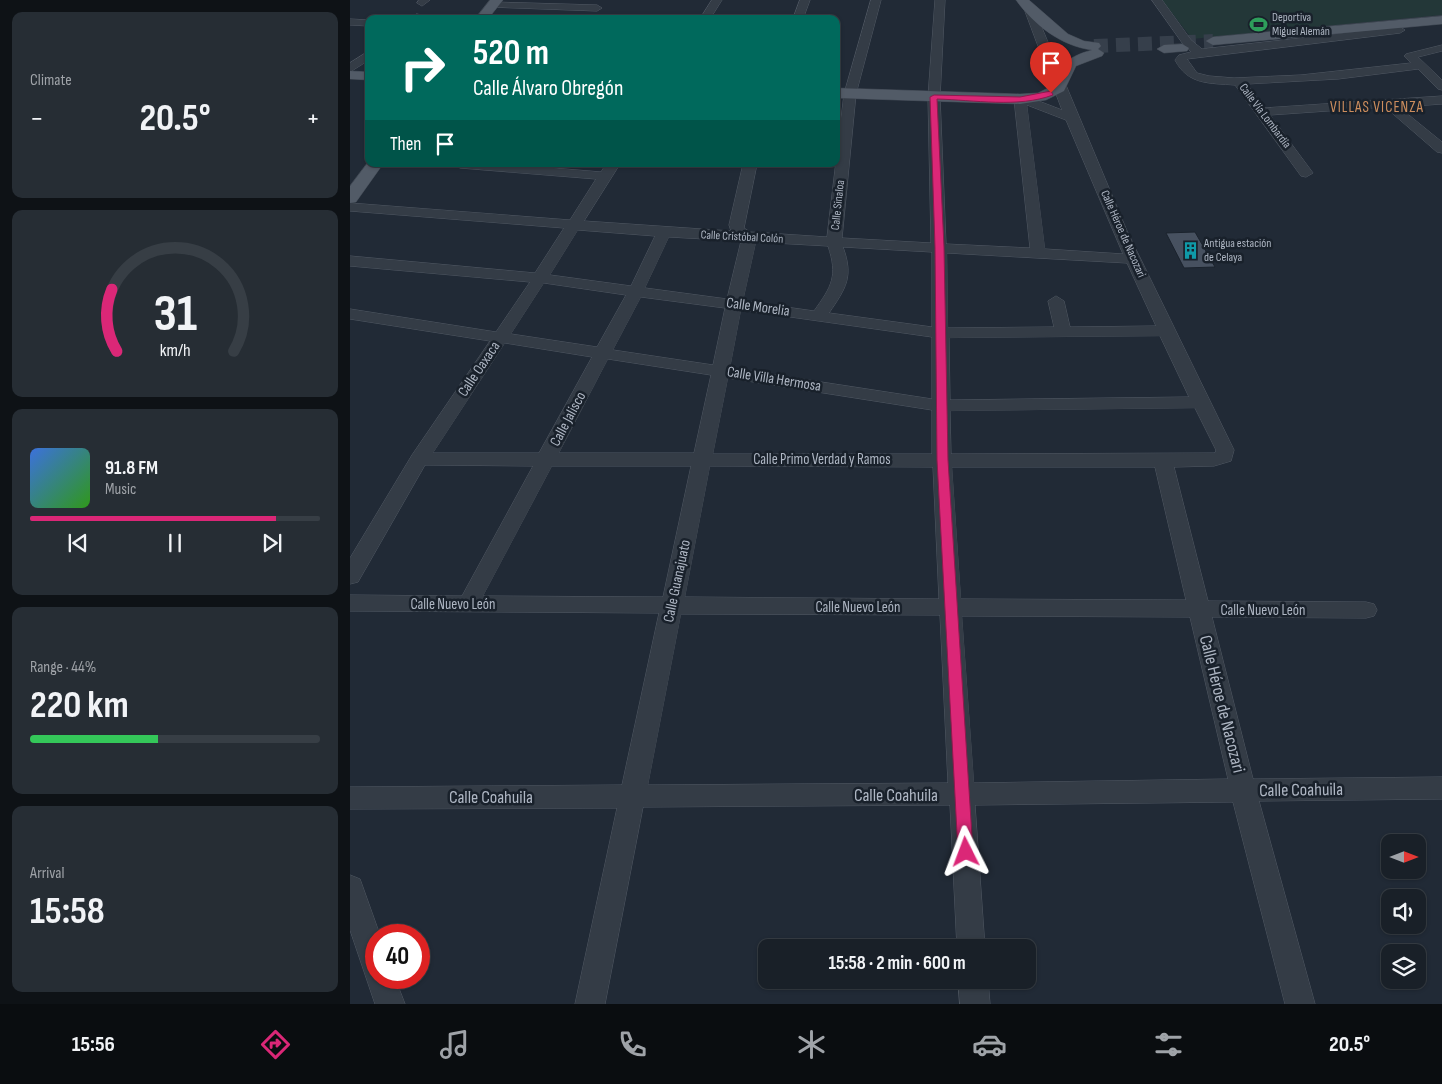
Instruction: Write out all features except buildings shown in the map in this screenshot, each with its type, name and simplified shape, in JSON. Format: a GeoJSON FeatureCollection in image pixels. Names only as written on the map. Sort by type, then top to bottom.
{"type":"FeatureCollection","features":[{"type":"Feature","properties":{"kind":"main road"},"geometry":{"type":"LineString","coordinates":[[484,15],[495,2]]}},
{"type":"Feature","properties":{"kind":"main road"},"geometry":{"type":"LineString","coordinates":[[843,94],[1022,99],[1041,97],[1058,88],[1064,69],[1076,59],[1096,50],[1063,39],[1025,3]]}},
{"type":"Feature","properties":{"kind":"main road"},"geometry":{"type":"LineString","coordinates":[[1442,20],[1215,43],[1442,26]]}},
{"type":"Feature","properties":{"kind":"main road"},"geometry":{"type":"LineString","coordinates":[[1164,49],[1185,45]]}},
{"type":"Feature","properties":{"kind":"main road"},"geometry":{"type":"LineString","coordinates":[[350,76],[365,76]]}},
{"type":"Feature","properties":{"kind":"main road"},"geometry":{"type":"LineString","coordinates":[[350,198],[373,167]]}},
{"type":"Feature","properties":{"kind":"street"},"geometry":{"type":"LineString","coordinates":[[708,15],[717,0]]}},
{"type":"Feature","properties":{"kind":"street"},"geometry":{"type":"LineString","coordinates":[[799,15],[805,0]]}},
{"type":"Feature","properties":{"kind":"street","name":"Calle Sinaloa"},"geometry":{"type":"LineString","coordinates":[[840,143],[843,94],[876,0]]}},
{"type":"Feature","properties":{"kind":"street"},"geometry":{"type":"LineString","coordinates":[[940,0],[934,97],[941,333],[942,460],[970,939]]}},
{"type":"Feature","properties":{"kind":"street"},"geometry":{"type":"LineString","coordinates":[[1158,0],[1185,45],[1199,53],[1400,30]]}},
{"type":"Feature","properties":{"kind":"street"},"geometry":{"type":"LineString","coordinates":[[495,2],[601,4]]}},
{"type":"Feature","properties":{"kind":"street","name":"Calle Héroe de Nacozari"},"geometry":{"type":"LineString","coordinates":[[1025,3],[1070,117],[1166,331],[1225,450],[1224,457]]}},
{"type":"Feature","properties":{"kind":"street"},"geometry":{"type":"LineString","coordinates":[[591,15],[601,4]]}},
{"type":"Feature","properties":{"kind":"street"},"geometry":{"type":"LineString","coordinates":[[1185,45],[1330,26],[1442,20]]}},
{"type":"Feature","properties":{"kind":"street"},"geometry":{"type":"LineString","coordinates":[[350,22],[365,22]]}},
{"type":"Feature","properties":{"kind":"street"},"geometry":{"type":"LineString","coordinates":[[1442,48],[1410,56],[1418,66],[1442,86]]}},
{"type":"Feature","properties":{"kind":"street","name":"Calle Vía Lombardía"},"geometry":{"type":"LineString","coordinates":[[1199,53],[1183,57],[1181,60],[1194,75],[1212,80],[1238,80],[1306,172]]}},
{"type":"Feature","properties":{"kind":"street"},"geometry":{"type":"LineString","coordinates":[[350,69],[365,57]]}},
{"type":"Feature","properties":{"kind":"street"},"geometry":{"type":"LineString","coordinates":[[1238,80],[1300,78],[1418,66]]}},
{"type":"Feature","properties":{"kind":"street"},"geometry":{"type":"LineString","coordinates":[[1038,253],[1022,99],[1070,117]]}},
{"type":"Feature","properties":{"kind":"street"},"geometry":{"type":"LineString","coordinates":[[1262,112],[1442,100]]}},
{"type":"Feature","properties":{"kind":"street"},"geometry":{"type":"LineString","coordinates":[[1387,103],[1442,149]]}},
{"type":"Feature","properties":{"kind":"street"},"geometry":{"type":"LineString","coordinates":[[538,167],[609,170]]}},
{"type":"Feature","properties":{"kind":"street"},"geometry":{"type":"LineString","coordinates":[[747,237],[737,230],[736,224],[749,167]]}},
{"type":"Feature","properties":{"kind":"street","name":"Calle Sinaloa"},"geometry":{"type":"LineString","coordinates":[[819,316],[842,281],[843,264],[834,242],[839,167]]}},
{"type":"Feature","properties":{"kind":"street","name":"Calle Oaxaca"},"geometry":{"type":"LineString","coordinates":[[350,576],[419,459],[540,278],[609,170]]}},
{"type":"Feature","properties":{"kind":"street","name":"Calle Cristóbal Colón"},"geometry":{"type":"LineString","coordinates":[[350,207],[664,232],[1134,259]]}},
{"type":"Feature","properties":{"kind":"street","name":"Calle Jalisco"},"geometry":{"type":"LineString","coordinates":[[468,604],[603,354],[664,232]]}},
{"type":"Feature","properties":{"kind":"street","name":"Calle Guanajuato"},"geometry":{"type":"LineString","coordinates":[[590,1004],[720,371],[749,242],[747,237]]}},
{"type":"Feature","properties":{"kind":"street","name":"Calle Morelia"},"geometry":{"type":"LineString","coordinates":[[350,261],[540,278],[941,333],[1166,331]]}},
{"type":"Feature","properties":{"kind":"street"},"geometry":{"type":"LineString","coordinates":[[1056,301],[1063,332]]}},
{"type":"Feature","properties":{"kind":"street","name":"Calle Villa Hermosa"},"geometry":{"type":"LineString","coordinates":[[350,314],[942,406],[1200,402]]}},
{"type":"Feature","properties":{"kind":"street","name":"Calle Primo Verdad y Ramos"},"geometry":{"type":"LineString","coordinates":[[419,459],[545,461],[702,459],[1163,461],[1214,460],[1224,457]]}},
{"type":"Feature","properties":{"kind":"street","name":"Calle Héroe de Nacozari"},"geometry":{"type":"LineString","coordinates":[[1163,461],[1243,791],[1300,1004]]}},
{"type":"Feature","properties":{"kind":"street","name":"Calle Nuevo León"},"geometry":{"type":"LineString","coordinates":[[350,603],[1366,610]]}},
{"type":"Feature","properties":{"kind":"street","name":"Calle Coahuila"},"geometry":{"type":"LineString","coordinates":[[350,798],[962,794],[1442,788]]}},
{"type":"Feature","properties":{"kind":"street"},"geometry":{"type":"LineString","coordinates":[[350,888],[365,932]]}},
{"type":"Feature","properties":{"kind":"street"},"geometry":{"type":"LineString","coordinates":[[385,989],[390,1004]]}},
{"type":"Feature","properties":{"kind":"street"},"geometry":{"type":"LineString","coordinates":[[974,989],[975,1004]]}},
{"type":"Feature","properties":{"kind":"green space","name":"Deportiva Miguel Alemán"},"geometry":{"type":"Polygon","coordinates":[[[1162,0],[1442,0],[1442,15],[1192,39],[1162,0]]]}},
{"type":"Feature","properties":{"kind":"tunnel"},"geometry":{"type":"LineString","coordinates":[[1094,46],[1213,41]]}},
{"type":"Feature","properties":{"kind":"place","name":"Deportiva Miguel Alemán"},"geometry":{"type":"Point","coordinates":[1258,24]}},
{"type":"Feature","properties":{"kind":"place","name":"Antigua estación de Celaya"},"geometry":{"type":"Point","coordinates":[1190,250]}},
{"type":"Feature","properties":{"kind":"district","name":"VILLAS VICENZA"},"geometry":{"type":"Point","coordinates":[1377,107]}},
{"type":"Feature","properties":{"kind":"route"},"geometry":{"type":"LineString","coordinates":[[966,852],[942,460],[939,247],[934,97],[1020,100],[1041,97],[1051,93]]}}]}
